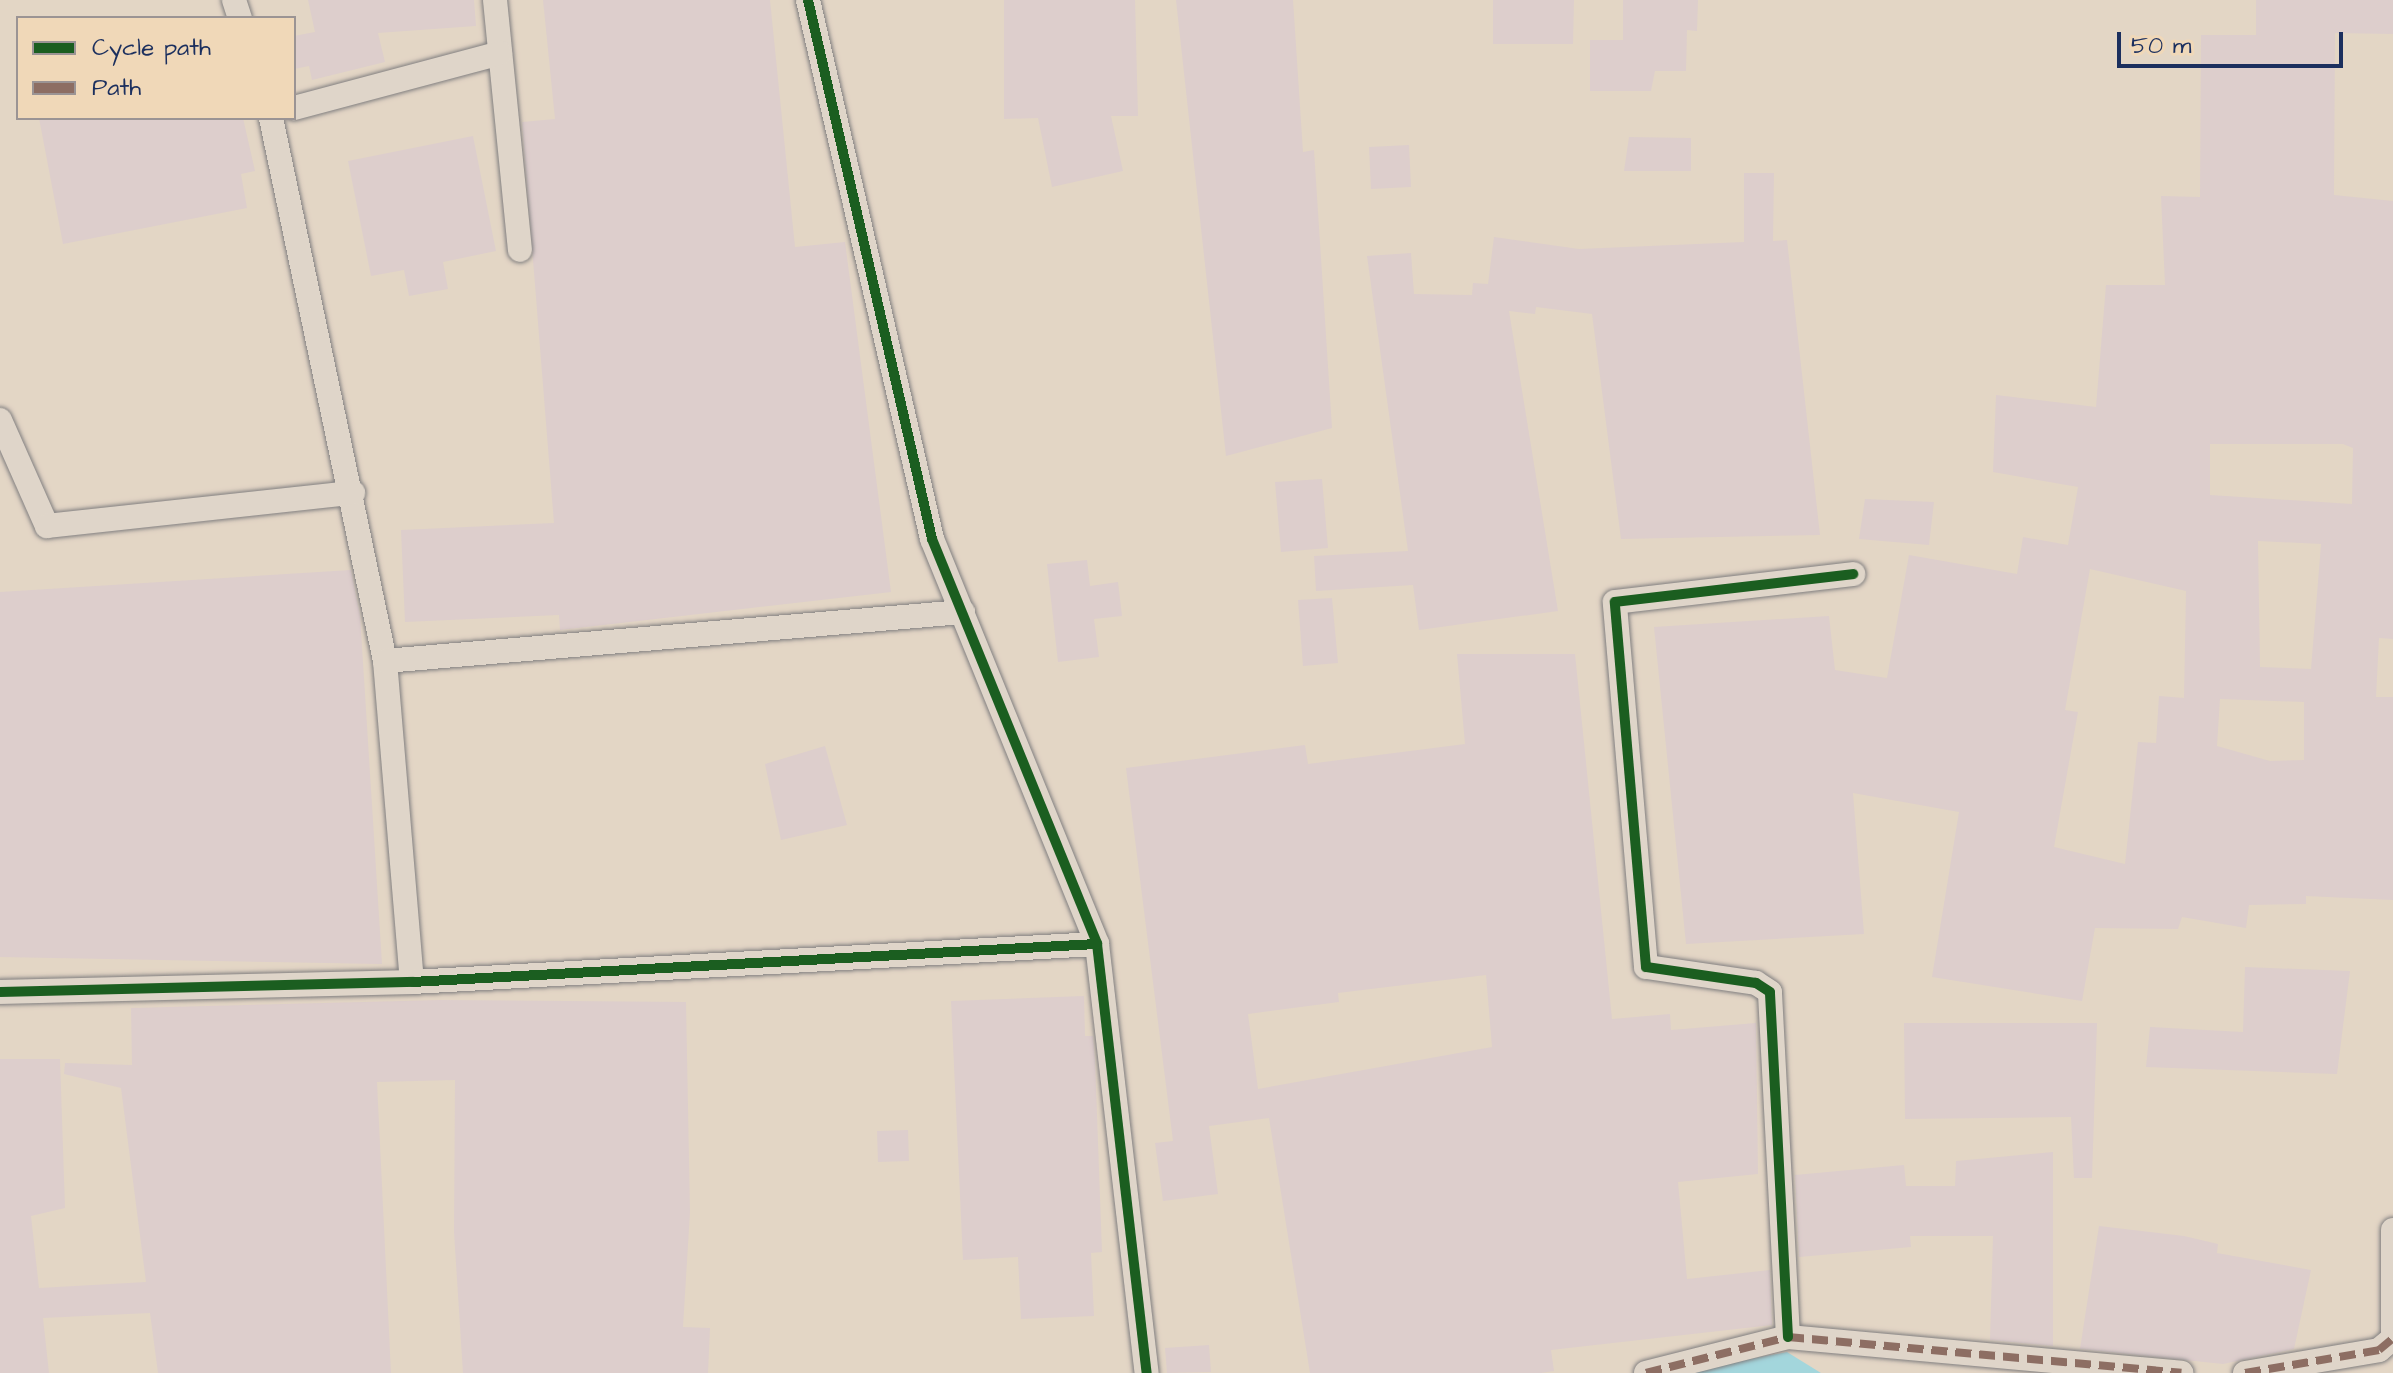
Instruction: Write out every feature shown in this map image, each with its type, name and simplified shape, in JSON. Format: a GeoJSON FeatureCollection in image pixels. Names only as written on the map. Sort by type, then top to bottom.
{"type":"FeatureCollection","features":[{"type":"Feature","properties":{"kind":"street"},"geometry":{"type":"LineString","coordinates":[[495,0],[520,250]]}},
{"type":"Feature","properties":{"kind":"street"},"geometry":{"type":"LineString","coordinates":[[808,0],[932,539],[1097,944],[1147,1373]]}},
{"type":"Feature","properties":{"kind":"street"},"geometry":{"type":"LineString","coordinates":[[296,107],[500,53]]}},
{"type":"Feature","properties":{"kind":"street"},"geometry":{"type":"LineString","coordinates":[[271,120],[353,493],[385,661],[412,982]]}},
{"type":"Feature","properties":{"kind":"street"},"geometry":{"type":"LineString","coordinates":[[0,420],[47,526],[353,493]]}},
{"type":"Feature","properties":{"kind":"street"},"geometry":{"type":"LineString","coordinates":[[1788,1337],[1770,992],[1756,983],[1646,967],[1615,602],[1853,574]]}},
{"type":"Feature","properties":{"kind":"street"},"geometry":{"type":"LineString","coordinates":[[385,661],[963,612]]}},
{"type":"Feature","properties":{"kind":"street"},"geometry":{"type":"LineString","coordinates":[[0,992],[412,982],[1097,944]]}},
{"type":"Feature","properties":{"kind":"street"},"geometry":{"type":"LineString","coordinates":[[2245,1373],[2379,1350],[2392,1340],[2393,1230]]}},
{"type":"Feature","properties":{"kind":"street"},"geometry":{"type":"LineString","coordinates":[[1646,1373],[1788,1337],[2181,1373]]}},
{"type":"Feature","properties":{"kind":"water"},"geometry":{"type":"Polygon","coordinates":[[[1787,1352],[1821,1373],[1690,1373],[1706,1367],[1787,1352]]]}},
{"type":"Feature","properties":{"kind":"building"},"geometry":{"type":"Polygon","coordinates":[[[308,0],[474,0],[476,26],[378,33],[385,62],[312,80],[309,66],[296,69],[296,36],[315,32],[308,0]]]}},
{"type":"Feature","properties":{"kind":"building"},"geometry":{"type":"Polygon","coordinates":[[[543,0],[770,0],[795,247],[845,242],[891,592],[560,630],[559,615],[405,622],[401,530],[554,523],[522,122],[555,119],[543,0]]]}},
{"type":"Feature","properties":{"kind":"building"},"geometry":{"type":"Polygon","coordinates":[[[1004,0],[1135,0],[1138,116],[1111,116],[1123,171],[1052,187],[1038,118],[1004,119],[1004,0]]]}},
{"type":"Feature","properties":{"kind":"building"},"geometry":{"type":"Polygon","coordinates":[[[1176,0],[1293,0],[1303,152],[1314,150],[1332,428],[1226,456],[1176,0]]]}},
{"type":"Feature","properties":{"kind":"building"},"geometry":{"type":"Polygon","coordinates":[[[1493,0],[1574,0],[1573,44],[1493,44],[1493,0]]]}},
{"type":"Feature","properties":{"kind":"building"},"geometry":{"type":"Polygon","coordinates":[[[1623,0],[1698,0],[1697,31],[1687,30],[1686,71],[1655,71],[1651,91],[1590,91],[1590,40],[1623,40],[1623,0]]]}},
{"type":"Feature","properties":{"kind":"building"},"geometry":{"type":"Polygon","coordinates":[[[2256,0],[2393,0],[2393,34],[2335,33],[2334,195],[2393,201],[2393,639],[2379,638],[2376,697],[2393,697],[2393,900],[2306,896],[2306,904],[2249,905],[2246,928],[2182,917],[2178,929],[2095,928],[2082,1001],[1932,977],[1959,812],[1853,793],[1864,934],[1686,944],[1654,627],[1829,616],[1835,670],[1887,678],[1909,555],[2017,574],[2023,537],[2068,545],[2078,487],[1993,472],[1996,395],[2096,407],[2106,285],[2165,285],[2161,196],[2200,197],[2201,35],[2256,35],[2256,0]],[[2210,444],[2210,495],[2352,504],[2353,448],[2343,444],[2210,444]],[[2258,541],[2260,667],[2311,669],[2321,544],[2258,541]],[[2090,569],[2065,710],[2078,712],[2054,847],[2125,864],[2138,742],[2156,743],[2159,696],[2184,698],[2186,591],[2090,569]],[[2220,699],[2217,746],[2270,761],[2304,760],[2304,702],[2220,699]]]}},
{"type":"Feature","properties":{"kind":"building"},"geometry":{"type":"Polygon","coordinates":[[[39,120],[243,120],[255,171],[241,174],[247,208],[63,244],[39,120]]]}},
{"type":"Feature","properties":{"kind":"building"},"geometry":{"type":"Polygon","coordinates":[[[473,136],[496,251],[443,262],[448,289],[409,296],[404,270],[371,276],[348,161],[473,136]]]}},
{"type":"Feature","properties":{"kind":"building"},"geometry":{"type":"Polygon","coordinates":[[[1629,137],[1691,138],[1691,171],[1624,171],[1629,137]]]}},
{"type":"Feature","properties":{"kind":"building"},"geometry":{"type":"Polygon","coordinates":[[[1409,145],[1411,187],[1371,189],[1369,147],[1409,145]]]}},
{"type":"Feature","properties":{"kind":"building"},"geometry":{"type":"Polygon","coordinates":[[[1744,173],[1774,173],[1773,241],[1787,240],[1820,535],[1621,539],[1592,314],[1536,307],[1535,314],[1509,311],[1558,611],[1419,630],[1413,585],[1316,591],[1314,556],[1408,551],[1367,256],[1411,253],[1414,294],[1472,295],[1473,283],[1488,284],[1494,237],[1579,249],[1744,242],[1744,173]]]}},
{"type":"Feature","properties":{"kind":"building"},"geometry":{"type":"Polygon","coordinates":[[[1322,479],[1328,548],[1281,552],[1275,482],[1322,479]]]}},
{"type":"Feature","properties":{"kind":"building"},"geometry":{"type":"Polygon","coordinates":[[[1865,499],[1934,502],[1929,545],[1859,539],[1865,499]]]}},
{"type":"Feature","properties":{"kind":"building"},"geometry":{"type":"Polygon","coordinates":[[[1087,560],[1090,586],[1118,582],[1122,616],[1094,619],[1099,657],[1058,662],[1047,564],[1087,560]]]}},
{"type":"Feature","properties":{"kind":"building"},"geometry":{"type":"Polygon","coordinates":[[[351,570],[360,615],[382,964],[0,957],[0,592],[351,570]]]}},
{"type":"Feature","properties":{"kind":"building"},"geometry":{"type":"Polygon","coordinates":[[[1332,598],[1338,663],[1303,666],[1298,600],[1332,598]]]}},
{"type":"Feature","properties":{"kind":"building"},"geometry":{"type":"Polygon","coordinates":[[[1457,654],[1575,654],[1612,1019],[1670,1014],[1671,1030],[1756,1023],[1758,1174],[1678,1182],[1687,1279],[1770,1270],[1772,1325],[1551,1350],[1554,1371],[1541,1373],[1310,1373],[1269,1118],[1209,1126],[1218,1194],[1163,1201],[1155,1143],[1173,1141],[1126,768],[1305,745],[1308,764],[1465,744],[1457,654]],[[1486,975],[1338,993],[1339,1002],[1248,1014],[1258,1089],[1492,1047],[1486,975]]]}},
{"type":"Feature","properties":{"kind":"building"},"geometry":{"type":"Polygon","coordinates":[[[825,746],[847,825],[781,840],[765,764],[825,746]]]}},
{"type":"Feature","properties":{"kind":"building"},"geometry":{"type":"Polygon","coordinates":[[[2245,967],[2350,971],[2337,1074],[2146,1067],[2150,1027],[2243,1032],[2245,967]]]}},
{"type":"Feature","properties":{"kind":"building"},"geometry":{"type":"Polygon","coordinates":[[[1084,996],[1085,1036],[1093,1036],[1095,1060],[1102,1252],[1091,1253],[1094,1316],[1021,1319],[1018,1257],[963,1260],[951,1001],[1084,996]]]}},
{"type":"Feature","properties":{"kind":"building"},"geometry":{"type":"Polygon","coordinates":[[[441,1000],[686,1002],[690,1212],[683,1327],[710,1328],[708,1373],[463,1373],[454,1232],[455,1080],[377,1082],[391,1373],[158,1373],[150,1313],[43,1318],[49,1373],[0,1373],[0,1059],[60,1059],[65,1208],[31,1216],[39,1288],[146,1282],[121,1088],[64,1074],[65,1063],[132,1065],[131,1008],[441,1000]]]}},
{"type":"Feature","properties":{"kind":"building"},"geometry":{"type":"Polygon","coordinates":[[[1904,1023],[2097,1023],[2092,1178],[2074,1178],[2071,1117],[1905,1119],[1904,1023]]]}},
{"type":"Feature","properties":{"kind":"building"},"geometry":{"type":"Polygon","coordinates":[[[908,1130],[909,1161],[878,1162],[877,1131],[908,1130]]]}},
{"type":"Feature","properties":{"kind":"building"},"geometry":{"type":"Polygon","coordinates":[[[2053,1152],[2053,1346],[1990,1340],[1993,1236],[1910,1236],[1911,1247],[1799,1257],[1795,1175],[1904,1165],[1906,1186],[1955,1186],[1956,1161],[2053,1152]]]}},
{"type":"Feature","properties":{"kind":"building"},"geometry":{"type":"Polygon","coordinates":[[[2099,1226],[2184,1236],[2218,1244],[2217,1253],[2311,1270],[2294,1349],[2223,1364],[2080,1349],[2099,1226]]]}},
{"type":"Feature","properties":{"kind":"building"},"geometry":{"type":"Polygon","coordinates":[[[1209,1345],[1211,1372],[1167,1373],[1165,1348],[1209,1345]]]}},
{"type":"Feature","properties":{"kind":"marked path"},"geometry":{"type":"LineString","coordinates":[[1646,1373],[1788,1337],[2181,1373]]}},
{"type":"Feature","properties":{"kind":"marked path"},"geometry":{"type":"LineString","coordinates":[[2245,1373],[2379,1350],[2391,1340]]}},
{"type":"Feature","properties":{"kind":"cycle path"},"geometry":{"type":"LineString","coordinates":[[808,0],[932,539],[1097,944],[1147,1373]]}},
{"type":"Feature","properties":{"kind":"cycle path"},"geometry":{"type":"LineString","coordinates":[[1788,1337],[1770,992],[1756,983],[1646,967],[1615,602],[1853,574]]}},
{"type":"Feature","properties":{"kind":"cycle path"},"geometry":{"type":"LineString","coordinates":[[0,992],[412,982],[1097,944]]}}]}
